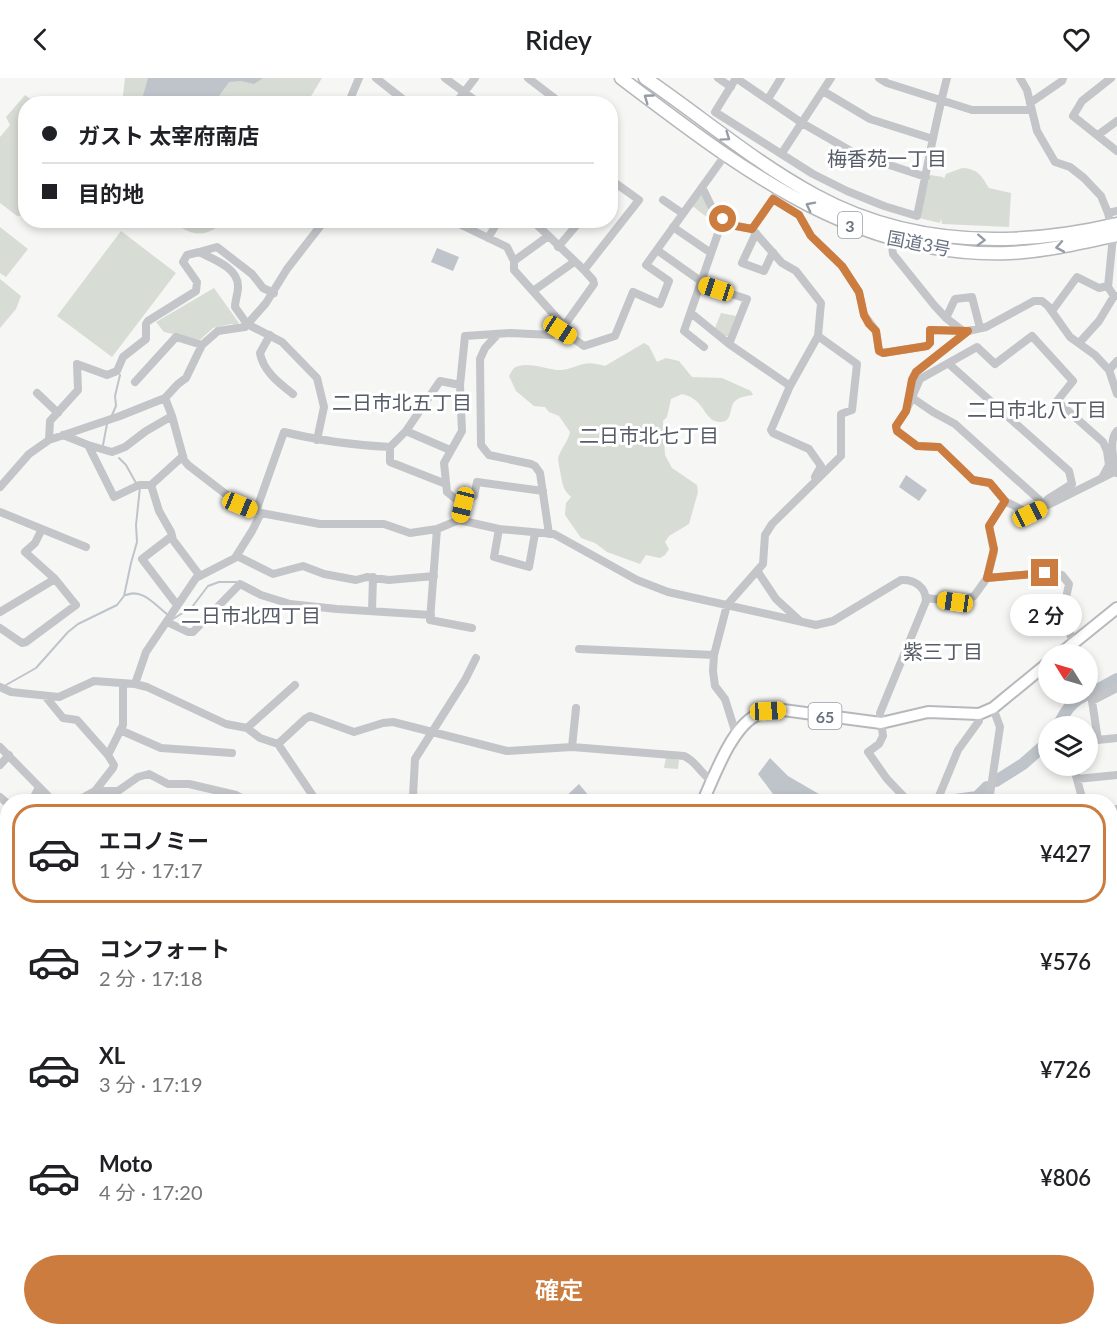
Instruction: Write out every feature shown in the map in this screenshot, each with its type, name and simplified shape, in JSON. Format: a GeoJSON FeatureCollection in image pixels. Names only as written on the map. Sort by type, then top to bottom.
{"type":"FeatureCollection","features":[{"type":"Feature","properties":{"kind":"highway","name":"国道3号"},"geometry":{"type":"LineString","coordinates":[[621,78],[777,194],[891,240],[946,250],[1008,253],[1059,248],[1114,230]]}},
{"type":"Feature","properties":{"kind":"highway","name":"国道3号"},"geometry":{"type":"LineString","coordinates":[[645,78],[734,143],[816,196],[857,214],[896,227],[941,236],[978,240],[1014,240],[1114,230]]}},
{"type":"Feature","properties":{"kind":"main road"},"geometry":{"type":"LineString","coordinates":[[1079,644],[1117,608]]}},
{"type":"Feature","properties":{"kind":"main road","name":"65"},"geometry":{"type":"LineString","coordinates":[[706,794],[736,734],[754,717],[768,711],[783,710],[881,723],[928,712],[979,714],[993,708],[1038,671]]}},
{"type":"Feature","properties":{"kind":"street"},"geometry":{"type":"LineString","coordinates":[[351,96],[358,78]]}},
{"type":"Feature","properties":{"kind":"street"},"geometry":{"type":"LineString","coordinates":[[376,78],[399,96]]}},
{"type":"Feature","properties":{"kind":"street"},"geometry":{"type":"LineString","coordinates":[[445,78],[468,96]]}},
{"type":"Feature","properties":{"kind":"street"},"geometry":{"type":"LineString","coordinates":[[462,96],[475,78]]}},
{"type":"Feature","properties":{"kind":"street"},"geometry":{"type":"LineString","coordinates":[[528,78],[552,96]]}},
{"type":"Feature","properties":{"kind":"street"},"geometry":{"type":"LineString","coordinates":[[718,78],[730,87]]}},
{"type":"Feature","properties":{"kind":"street"},"geometry":{"type":"LineString","coordinates":[[926,177],[855,154],[802,123],[736,78],[715,112],[813,174],[846,191],[917,216],[926,177],[941,101],[947,78]]}},
{"type":"Feature","properties":{"kind":"street"},"geometry":{"type":"LineString","coordinates":[[768,99],[782,78]]}},
{"type":"Feature","properties":{"kind":"street"},"geometry":{"type":"LineString","coordinates":[[782,153],[831,78]]}},
{"type":"Feature","properties":{"kind":"street"},"geometry":{"type":"LineString","coordinates":[[879,78],[972,110],[1031,106],[1063,78]]}},
{"type":"Feature","properties":{"kind":"street"},"geometry":{"type":"LineString","coordinates":[[1020,78],[1031,106],[1037,131],[1055,162],[1070,167],[1084,178],[1112,212],[1114,230],[1108,286],[1116,296],[1099,321],[1080,342]]}},
{"type":"Feature","properties":{"kind":"street"},"geometry":{"type":"LineString","coordinates":[[1111,78],[1082,101],[1073,116],[1117,151]]}},
{"type":"Feature","properties":{"kind":"street"},"geometry":{"type":"LineString","coordinates":[[823,91],[870,119],[933,139]]}},
{"type":"Feature","properties":{"kind":"street"},"geometry":{"type":"LineString","coordinates":[[1098,135],[1117,120]]}},
{"type":"Feature","properties":{"kind":"street"},"geometry":{"type":"LineString","coordinates":[[467,228],[507,247],[514,261],[514,270],[562,328],[584,346],[615,336],[633,292],[660,304],[669,281],[645,265],[726,154]]}},
{"type":"Feature","properties":{"kind":"street"},"geometry":{"type":"LineString","coordinates":[[772,252],[764,271],[742,263],[754,231],[787,178]]}},
{"type":"Feature","properties":{"kind":"street"},"geometry":{"type":"LineString","coordinates":[[618,185],[639,200],[618,227]]}},
{"type":"Feature","properties":{"kind":"street"},"geometry":{"type":"LineString","coordinates":[[702,187],[714,213],[736,226],[754,231],[782,262],[796,271],[820,301],[818,336],[789,386],[771,430],[773,434],[811,450],[821,466],[811,486]]}},
{"type":"Feature","properties":{"kind":"street"},"geometry":{"type":"LineString","coordinates":[[777,194],[799,215],[811,236],[842,266],[859,292],[864,315],[876,331],[879,351],[883,353],[927,346],[930,343],[930,330],[966,331],[980,328],[1035,301],[1044,302],[1070,337],[1080,342],[1109,370],[1117,394]]}},
{"type":"Feature","properties":{"kind":"street"},"geometry":{"type":"LineString","coordinates":[[663,200],[682,213]]}},
{"type":"Feature","properties":{"kind":"street"},"geometry":{"type":"LineString","coordinates":[[704,347],[684,331],[723,219]]}},
{"type":"Feature","properties":{"kind":"street"},"geometry":{"type":"LineString","coordinates":[[673,227],[711,253]]}},
{"type":"Feature","properties":{"kind":"street"},"geometry":{"type":"LineString","coordinates":[[0,486],[28,454],[49,440],[165,398],[186,378],[202,345],[218,331],[245,327],[274,293],[287,269],[319,228]]}},
{"type":"Feature","properties":{"kind":"street"},"geometry":{"type":"LineString","coordinates":[[488,238],[494,228]]}},
{"type":"Feature","properties":{"kind":"street"},"geometry":{"type":"LineString","coordinates":[[463,505],[449,495],[444,463],[462,430],[460,385],[465,336],[552,335],[562,328],[594,284],[584,270],[539,228]]}},
{"type":"Feature","properties":{"kind":"street"},"geometry":{"type":"LineString","coordinates":[[558,247],[574,228]]}},
{"type":"Feature","properties":{"kind":"street"},"geometry":{"type":"LineString","coordinates":[[584,270],[617,228]]}},
{"type":"Feature","properties":{"kind":"street"},"geometry":{"type":"LineString","coordinates":[[514,261],[547,237]]}},
{"type":"Feature","properties":{"kind":"street"},"geometry":{"type":"LineString","coordinates":[[891,240],[893,254],[946,318],[966,331]]}},
{"type":"Feature","properties":{"kind":"street"},"geometry":{"type":"LineString","coordinates":[[49,440],[49,423],[78,390],[77,364],[107,375],[113,374],[119,369],[123,357],[146,339],[148,321],[196,291],[197,282],[183,262],[187,255],[217,247],[252,274],[263,288],[274,293]]}},
{"type":"Feature","properties":{"kind":"street"},"geometry":{"type":"LineString","coordinates":[[657,250],[701,283],[747,299],[729,344]]}},
{"type":"Feature","properties":{"kind":"street"},"geometry":{"type":"LineString","coordinates":[[199,252],[226,267],[236,278],[238,287],[235,307],[247,324],[287,346],[317,378],[324,407],[317,440]]}},
{"type":"Feature","properties":{"kind":"street"},"geometry":{"type":"LineString","coordinates":[[533,291],[574,262]]}},
{"type":"Feature","properties":{"kind":"street"},"geometry":{"type":"LineString","coordinates":[[1052,311],[1077,277],[1099,288],[1108,286]]}},
{"type":"Feature","properties":{"kind":"street"},"geometry":{"type":"LineString","coordinates":[[946,318],[955,299],[972,297],[980,328]]}},
{"type":"Feature","properties":{"kind":"street"},"geometry":{"type":"LineString","coordinates":[[691,313],[729,344],[789,386]]}},
{"type":"Feature","properties":{"kind":"street"},"geometry":{"type":"LineString","coordinates":[[910,400],[912,380],[916,372],[966,331]]}},
{"type":"Feature","properties":{"kind":"street"},"geometry":{"type":"LineString","coordinates":[[498,334],[485,348],[480,359],[481,445],[489,455],[535,466],[540,473],[549,534]]}},
{"type":"Feature","properties":{"kind":"street"},"geometry":{"type":"LineString","coordinates":[[270,335],[260,352],[262,362],[271,375],[293,394]]}},
{"type":"Feature","properties":{"kind":"street"},"geometry":{"type":"LineString","coordinates":[[736,734],[725,699],[715,686],[713,671],[714,655],[727,605],[758,572],[764,561],[765,536],[768,530],[841,456],[841,414],[852,410],[858,366],[818,336]]}},
{"type":"Feature","properties":{"kind":"street"},"geometry":{"type":"LineString","coordinates":[[949,363],[1070,471],[1072,484],[1030,514],[1005,501],[990,483],[973,480],[939,447],[917,446],[897,431],[896,426],[906,411],[920,379],[977,347],[995,364],[1032,336],[1073,381],[1057,402],[1104,443],[1110,463],[1102,478]]}},
{"type":"Feature","properties":{"kind":"street"},"geometry":{"type":"LineString","coordinates":[[135,382],[176,337],[202,345]]}},
{"type":"Feature","properties":{"kind":"street"},"geometry":{"type":"LineString","coordinates":[[1109,370],[1117,361]]}},
{"type":"Feature","properties":{"kind":"street"},"geometry":{"type":"LineString","coordinates":[[446,484],[390,462],[390,447],[406,431],[441,381],[460,385]]}},
{"type":"Feature","properties":{"kind":"street"},"geometry":{"type":"LineString","coordinates":[[37,393],[58,413]]}},
{"type":"Feature","properties":{"kind":"street"},"geometry":{"type":"LineString","coordinates":[[165,398],[183,456],[188,465],[240,505],[258,512],[321,524],[384,524],[410,533],[437,529],[459,520],[499,529],[559,536],[637,580],[668,592],[816,625],[832,621],[901,580],[915,583],[923,589],[927,598],[880,714],[883,736],[879,744],[868,752],[887,779],[901,794]]}},
{"type":"Feature","properties":{"kind":"street"},"geometry":{"type":"LineString","coordinates":[[910,400],[956,424],[1044,504]]}},
{"type":"Feature","properties":{"kind":"street"},"geometry":{"type":"LineString","coordinates":[[63,435],[112,452],[125,447],[172,416]]}},
{"type":"Feature","properties":{"kind":"street"},"geometry":{"type":"LineString","coordinates":[[406,431],[450,450]]}},
{"type":"Feature","properties":{"kind":"street"},"geometry":{"type":"LineString","coordinates":[[1044,504],[1117,472],[1112,439],[1117,431]]}},
{"type":"Feature","properties":{"kind":"street"},"geometry":{"type":"LineString","coordinates":[[135,684],[146,652],[196,578],[237,556],[258,512],[284,432],[351,445],[390,447]]}},
{"type":"Feature","properties":{"kind":"street"},"geometry":{"type":"LineString","coordinates":[[88,445],[114,496],[139,486],[151,485],[183,456]]}},
{"type":"Feature","properties":{"kind":"street"},"geometry":{"type":"LineString","coordinates":[[459,520],[463,505],[474,496],[477,482],[543,491]]}},
{"type":"Feature","properties":{"kind":"street"},"geometry":{"type":"LineString","coordinates":[[151,485],[159,511],[177,547],[200,576]]}},
{"type":"Feature","properties":{"kind":"street"},"geometry":{"type":"LineString","coordinates":[[927,598],[963,601],[974,596],[987,578],[994,549],[989,526],[1005,501]]}},
{"type":"Feature","properties":{"kind":"street"},"geometry":{"type":"LineString","coordinates":[[0,512],[86,548]]}},
{"type":"Feature","properties":{"kind":"street"},"geometry":{"type":"LineString","coordinates":[[0,628],[22,643],[26,642],[76,605],[55,579],[25,552],[35,543],[42,529]]}},
{"type":"Feature","properties":{"kind":"street"},"geometry":{"type":"LineString","coordinates":[[437,529],[430,620],[472,628]]}},
{"type":"Feature","properties":{"kind":"street"},"geometry":{"type":"LineString","coordinates":[[499,529],[494,557],[529,567],[536,533]]}},
{"type":"Feature","properties":{"kind":"street"},"geometry":{"type":"LineString","coordinates":[[172,536],[142,559],[177,605]]}},
{"type":"Feature","properties":{"kind":"street"},"geometry":{"type":"LineString","coordinates":[[237,556],[273,574],[303,566],[324,574],[356,580],[374,577],[388,580],[434,576]]}},
{"type":"Feature","properties":{"kind":"street"},"geometry":{"type":"LineString","coordinates":[[758,572],[776,599],[800,622]]}},
{"type":"Feature","properties":{"kind":"street"},"geometry":{"type":"LineString","coordinates":[[987,578],[1045,573],[1062,575],[1069,585],[1064,607],[1073,644]]}},
{"type":"Feature","properties":{"kind":"street"},"geometry":{"type":"LineString","coordinates":[[372,611],[374,577]]}},
{"type":"Feature","properties":{"kind":"street"},"geometry":{"type":"LineString","coordinates":[[0,612],[55,579]]}},
{"type":"Feature","properties":{"kind":"street"},"geometry":{"type":"LineString","coordinates":[[167,622],[193,632],[240,584],[290,604],[431,615]]}},
{"type":"Feature","properties":{"kind":"street"},"geometry":{"type":"LineString","coordinates":[[579,649],[714,655]]}},
{"type":"Feature","properties":{"kind":"street"},"geometry":{"type":"LineString","coordinates":[[413,794],[415,759],[476,658]]}},
{"type":"Feature","properties":{"kind":"street"},"geometry":{"type":"LineString","coordinates":[[0,687],[11,692],[63,696],[94,681],[135,684],[226,724],[247,728],[260,738],[278,744],[312,794]]}},
{"type":"Feature","properties":{"kind":"street"},"geometry":{"type":"LineString","coordinates":[[108,755],[120,730],[124,714],[123,683]]}},
{"type":"Feature","properties":{"kind":"street"},"geometry":{"type":"LineString","coordinates":[[247,728],[295,685]]}},
{"type":"Feature","properties":{"kind":"street"},"geometry":{"type":"LineString","coordinates":[[1098,698],[1117,688]]}},
{"type":"Feature","properties":{"kind":"street"},"geometry":{"type":"LineString","coordinates":[[45,696],[63,717],[77,720],[114,765],[95,791],[90,794]]}},
{"type":"Feature","properties":{"kind":"street"},"geometry":{"type":"LineString","coordinates":[[573,747],[576,708]]}},
{"type":"Feature","properties":{"kind":"street"},"geometry":{"type":"LineString","coordinates":[[990,794],[1000,727],[993,708]]}},
{"type":"Feature","properties":{"kind":"street"},"geometry":{"type":"LineString","coordinates":[[940,794],[958,750],[979,721],[979,714]]}},
{"type":"Feature","properties":{"kind":"street"},"geometry":{"type":"LineString","coordinates":[[278,744],[310,716],[354,732],[389,722],[434,731],[507,751],[573,747],[684,756],[691,759],[704,776],[712,781]]}},
{"type":"Feature","properties":{"kind":"street"},"geometry":{"type":"LineString","coordinates":[[120,730],[161,748],[232,753]]}},
{"type":"Feature","properties":{"kind":"street"},"geometry":{"type":"LineString","coordinates":[[1098,740],[1117,738]]}},
{"type":"Feature","properties":{"kind":"street"},"geometry":{"type":"LineString","coordinates":[[0,747],[46,794]]}},
{"type":"Feature","properties":{"kind":"street"},"geometry":{"type":"LineString","coordinates":[[0,765],[9,755]]}},
{"type":"Feature","properties":{"kind":"street"},"geometry":{"type":"LineString","coordinates":[[95,791],[118,791],[138,777],[149,774],[168,784],[189,784],[232,794]]}},
{"type":"Feature","properties":{"kind":"street"},"geometry":{"type":"LineString","coordinates":[[1077,779],[1117,775]]}},
{"type":"Feature","properties":{"kind":"street"},"geometry":{"type":"LineString","coordinates":[[1076,776],[1081,794]]}},
{"type":"Feature","properties":{"kind":"street"},"geometry":{"type":"LineString","coordinates":[[36,794],[39,787]]}},
{"type":"Feature","properties":{"kind":"shaded area"},"geometry":{"type":"Polygon","coordinates":[[[125,78],[322,78],[311,96],[123,96],[125,78]]]}},
{"type":"Feature","properties":{"kind":"shaded area"},"geometry":{"type":"Polygon","coordinates":[[[148,78],[263,78],[254,84],[241,81],[229,82],[219,96],[143,96],[148,78]]]}},
{"type":"Feature","properties":{"kind":"shaded area"},"geometry":{"type":"Polygon","coordinates":[[[18,103],[17,216],[0,203],[0,137],[10,125],[6,117],[18,103]]]}},
{"type":"Feature","properties":{"kind":"shaded area"},"geometry":{"type":"Polygon","coordinates":[[[962,168],[978,174],[989,188],[1011,193],[1009,227],[942,224],[941,219],[940,223],[919,218],[930,175],[944,179],[946,174],[962,168]]]}},
{"type":"Feature","properties":{"kind":"shaded area"},"geometry":{"type":"Polygon","coordinates":[[[700,193],[718,220],[716,224],[691,205],[700,193]]]}},
{"type":"Feature","properties":{"kind":"shaded area"},"geometry":{"type":"Polygon","coordinates":[[[0,227],[28,249],[6,277],[0,273],[0,227]]]}},
{"type":"Feature","properties":{"kind":"shaded area"},"geometry":{"type":"Polygon","coordinates":[[[182,228],[216,228],[202,234],[182,228]]]}},
{"type":"Feature","properties":{"kind":"shaded area"},"geometry":{"type":"Polygon","coordinates":[[[121,231],[176,273],[112,357],[57,316],[121,231]]]}},
{"type":"Feature","properties":{"kind":"shaded area"},"geometry":{"type":"Polygon","coordinates":[[[437,248],[459,257],[453,271],[431,262],[437,248]]]}},
{"type":"Feature","properties":{"kind":"shaded area"},"geometry":{"type":"Polygon","coordinates":[[[0,279],[21,296],[16,309],[0,328],[0,279]]]}},
{"type":"Feature","properties":{"kind":"shaded area"},"geometry":{"type":"Polygon","coordinates":[[[214,288],[239,323],[236,325],[213,328],[200,340],[164,332],[156,322],[214,288]]]}},
{"type":"Feature","properties":{"kind":"shaded area"},"geometry":{"type":"Polygon","coordinates":[[[721,313],[736,316],[728,336],[724,336],[715,328],[721,313]]]}},
{"type":"Feature","properties":{"kind":"shaded area"},"geometry":{"type":"Polygon","coordinates":[[[644,343],[649,346],[657,362],[666,358],[679,361],[692,377],[722,378],[751,391],[753,395],[735,401],[729,417],[724,422],[709,417],[691,397],[682,394],[671,399],[667,417],[663,421],[665,455],[672,468],[697,485],[698,492],[689,524],[669,536],[665,542],[669,549],[665,555],[660,558],[646,555],[640,564],[607,552],[595,543],[581,538],[565,515],[566,503],[571,497],[564,487],[558,458],[570,432],[559,416],[549,412],[545,407],[534,406],[516,391],[509,376],[515,367],[524,365],[557,370],[587,363],[605,366],[644,343]]]}},
{"type":"Feature","properties":{"kind":"shaded area"},"geometry":{"type":"Polygon","coordinates":[[[906,475],[927,490],[919,501],[899,487],[906,475]]]}},
{"type":"Feature","properties":{"kind":"shaded area"},"geometry":{"type":"Polygon","coordinates":[[[666,757],[679,760],[678,769],[664,768],[666,757]]]}},
{"type":"Feature","properties":{"kind":"shaded area"},"geometry":{"type":"Polygon","coordinates":[[[770,758],[788,776],[819,794],[773,794],[758,774],[770,758]]]}},
{"type":"Feature","properties":{"kind":"shaded area"},"geometry":{"type":"Polygon","coordinates":[[[579,784],[587,794],[568,794],[579,784]]]}},
{"type":"Feature","properties":{"kind":"waterway"},"geometry":{"type":"LineString","coordinates":[[112,415],[116,406],[115,396],[120,375]]}},
{"type":"Feature","properties":{"kind":"waterway"},"geometry":{"type":"LineString","coordinates":[[103,445],[107,424]]}},
{"type":"Feature","properties":{"kind":"waterway"},"geometry":{"type":"LineString","coordinates":[[119,458],[126,465],[136,483]]}},
{"type":"Feature","properties":{"kind":"waterway"},"geometry":{"type":"LineString","coordinates":[[6,685],[36,668],[78,624],[117,605],[124,596],[137,542],[136,525],[140,487]]}},
{"type":"Feature","properties":{"kind":"waterway"},"geometry":{"type":"LineString","coordinates":[[173,619],[192,607],[208,586],[219,582],[236,582]]}},
{"type":"Feature","properties":{"kind":"waterway"},"geometry":{"type":"LineString","coordinates":[[126,595],[132,593],[143,596],[167,614]]}},
{"type":"Feature","properties":{"kind":"waterway"},"geometry":{"type":"LineString","coordinates":[[1098,689],[1117,679]]}},
{"type":"Feature","properties":{"kind":"waterway"},"geometry":{"type":"LineString","coordinates":[[1063,716],[1073,704]]}},
{"type":"Feature","properties":{"kind":"waterway"},"geometry":{"type":"LineString","coordinates":[[996,781],[1023,764],[1038,751]]}},
{"type":"Feature","properties":{"kind":"waterway"},"geometry":{"type":"LineString","coordinates":[[980,794],[987,787]]}},
{"type":"Feature","properties":{"kind":"district","name":"梅香苑一丁目"},"geometry":{"type":"Point","coordinates":[887,158]}},
{"type":"Feature","properties":{"kind":"district","name":"二日市北五丁目"},"geometry":{"type":"Point","coordinates":[402,402]}},
{"type":"Feature","properties":{"kind":"district","name":"二日市北八丁目"},"geometry":{"type":"Point","coordinates":[1037,409]}},
{"type":"Feature","properties":{"kind":"district","name":"二日市北七丁目"},"geometry":{"type":"Point","coordinates":[649,435]}},
{"type":"Feature","properties":{"kind":"district","name":"二日市北四丁目"},"geometry":{"type":"Point","coordinates":[251,615]}},
{"type":"Feature","properties":{"kind":"district","name":"紫三丁目"},"geometry":{"type":"Point","coordinates":[943,651]}},
{"type":"Feature","properties":{"kind":"route"},"geometry":{"type":"LineString","coordinates":[[723,219],[736,226],[752,229],[773,199],[799,215],[811,236],[842,266],[859,292],[864,315],[876,331],[879,351],[883,353],[927,346],[930,343],[930,330],[968,331],[916,372],[912,380],[909,403],[896,426],[897,431],[917,446],[939,447],[973,480],[990,483],[1005,501],[989,526],[994,549],[987,578],[1045,573]]}}]}
